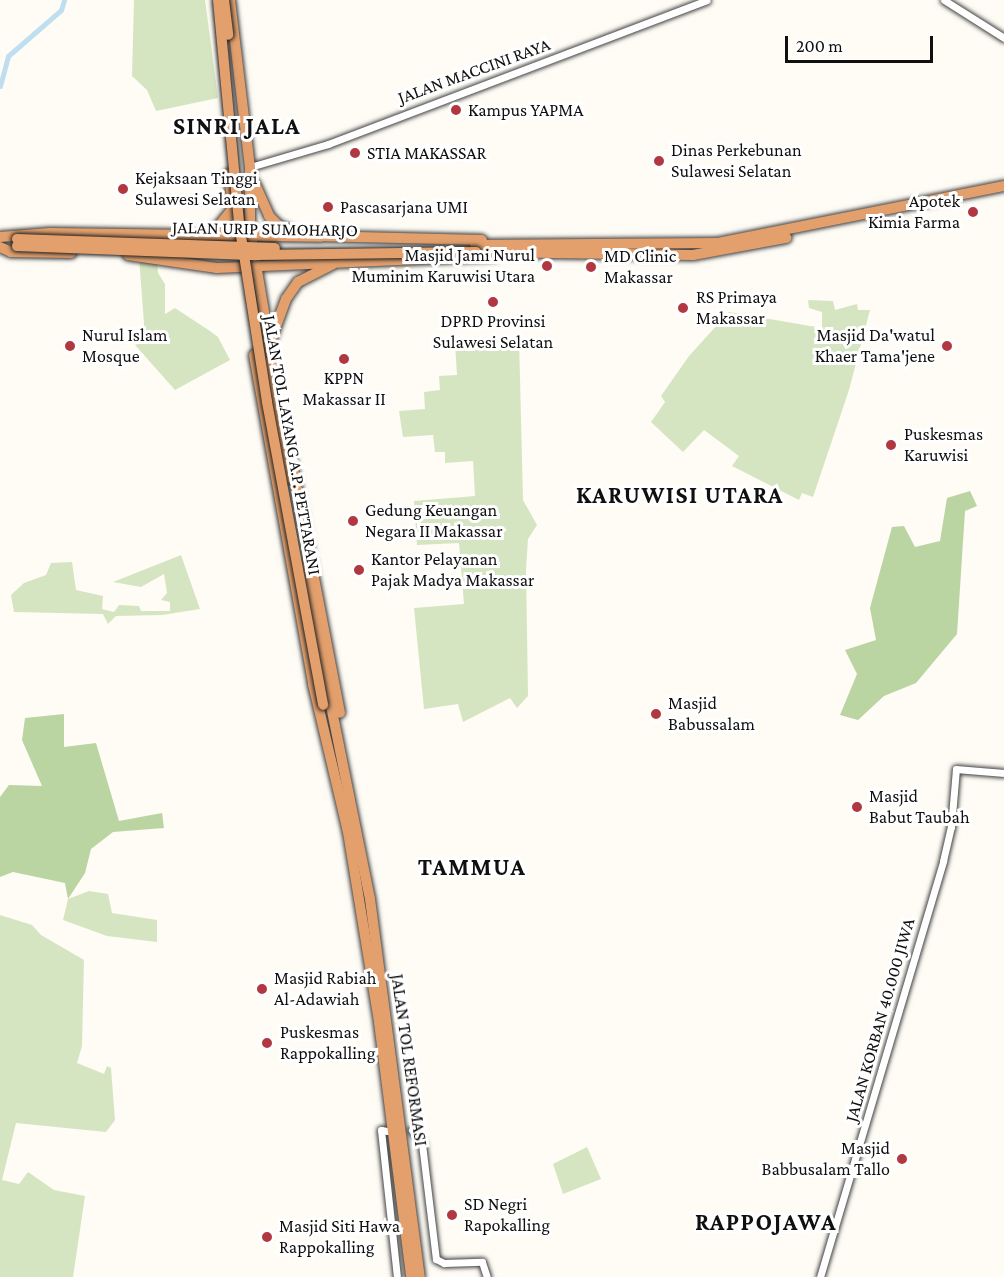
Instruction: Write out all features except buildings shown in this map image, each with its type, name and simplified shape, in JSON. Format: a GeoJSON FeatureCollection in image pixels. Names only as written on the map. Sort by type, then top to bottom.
{"type":"FeatureCollection","features":[{"type":"Feature","properties":{"kind":"highway"},"geometry":{"type":"LineString","coordinates":[[216,0],[237,266],[251,335],[292,580],[321,724],[348,832]]}},
{"type":"Feature","properties":{"kind":"highway","name":"JALAN TOL LAYANG A.P. PETTARANI"},"geometry":{"type":"LineString","coordinates":[[216,0],[241,235],[267,402],[322,705],[360,892]]}},
{"type":"Feature","properties":{"kind":"highway","name":"JALAN TOL LAYANG A.P. PETTARANI"},"geometry":{"type":"LineString","coordinates":[[224,0],[232,9],[250,267],[297,540],[361,849]]}},
{"type":"Feature","properties":{"kind":"highway"},"geometry":{"type":"LineString","coordinates":[[216,12],[223,4],[232,9],[250,168],[252,236],[256,264],[335,679],[370,899]]}},
{"type":"Feature","properties":{"kind":"highway"},"geometry":{"type":"LineString","coordinates":[[250,168],[262,205],[279,226],[296,233],[321,237]]}},
{"type":"Feature","properties":{"kind":"highway"},"geometry":{"type":"LineString","coordinates":[[767,239],[1004,186]]}},
{"type":"Feature","properties":{"kind":"highway"},"geometry":{"type":"LineString","coordinates":[[767,239],[1004,193]]}},
{"type":"Feature","properties":{"kind":"highway"},"geometry":{"type":"LineString","coordinates":[[201,235],[218,227],[232,210]]}},
{"type":"Feature","properties":{"kind":"highway"},"geometry":{"type":"LineString","coordinates":[[0,238],[29,233],[201,235],[235,233],[252,236],[489,240],[508,249]]}},
{"type":"Feature","properties":{"kind":"highway"},"geometry":{"type":"LineString","coordinates":[[201,235],[213,244],[216,253],[213,261],[202,267]]}},
{"type":"Feature","properties":{"kind":"highway"},"geometry":{"type":"LineString","coordinates":[[283,236],[271,252],[275,260],[284,263]]}},
{"type":"Feature","properties":{"kind":"highway","name":"JALAN URIP SUMOHARJO"},"geometry":{"type":"LineString","coordinates":[[0,238],[17,243]]}},
{"type":"Feature","properties":{"kind":"highway","name":"JALAN URIP SUMOHARJO"},"geometry":{"type":"LineString","coordinates":[[0,247],[17,243],[666,251],[767,239]]}},
{"type":"Feature","properties":{"kind":"highway"},"geometry":{"type":"LineString","coordinates":[[0,247],[11,252],[121,254],[202,267],[344,260],[490,258],[508,249]]}},
{"type":"Feature","properties":{"kind":"highway"},"geometry":{"type":"LineString","coordinates":[[270,345],[286,298],[298,282],[312,272],[344,260]]}},
{"type":"Feature","properties":{"kind":"highway","name":"JALAN TOL REFORMASI"},"geometry":{"type":"LineString","coordinates":[[361,849],[370,899],[420,1277]]}},
{"type":"Feature","properties":{"kind":"highway","name":"JALAN TOL REFORMASI"},"geometry":{"type":"LineString","coordinates":[[360,892],[411,1277]]}},
{"type":"Feature","properties":{"kind":"street","name":"JALAN MACCINI RAYA"},"geometry":{"type":"LineString","coordinates":[[250,168],[328,144],[707,0]]}},
{"type":"Feature","properties":{"kind":"street"},"geometry":{"type":"LineString","coordinates":[[944,0],[1004,38]]}},
{"type":"Feature","properties":{"kind":"street","name":"JALAN KORBAN 40.000 JIWA"},"geometry":{"type":"LineString","coordinates":[[820,1277],[943,861],[951,827],[956,769],[1004,773]]}},
{"type":"Feature","properties":{"kind":"street"},"geometry":{"type":"LineString","coordinates":[[387,1131],[381,1130],[396,1277]]}},
{"type":"Feature","properties":{"kind":"street"},"geometry":{"type":"LineString","coordinates":[[412,1130],[422,1144],[436,1259],[444,1263],[482,1262],[487,1277]]}},
{"type":"Feature","properties":{"kind":"green space"},"geometry":{"type":"Polygon","coordinates":[[[134,0],[205,0],[218,98],[156,111],[147,90],[132,76],[134,0]]]}},
{"type":"Feature","properties":{"kind":"green space"},"geometry":{"type":"Polygon","coordinates":[[[139,257],[157,260],[158,273],[165,284],[165,314],[175,308],[210,331],[218,337],[230,360],[175,390],[135,345],[142,342],[144,324],[139,257]]]}},
{"type":"Feature","properties":{"kind":"green space"},"geometry":{"type":"Polygon","coordinates":[[[808,300],[833,301],[835,310],[857,304],[858,310],[870,310],[849,390],[813,497],[802,493],[799,500],[732,466],[739,456],[704,430],[683,452],[651,422],[665,402],[661,396],[689,356],[729,312],[822,328],[822,312],[809,308],[808,300]]]}},
{"type":"Feature","properties":{"kind":"green space"},"geometry":{"type":"Polygon","coordinates":[[[519,337],[523,500],[537,525],[528,539],[526,569],[528,696],[517,708],[510,698],[463,722],[458,704],[424,709],[414,608],[464,604],[459,543],[417,545],[414,501],[475,496],[473,461],[445,463],[445,452],[435,452],[433,435],[403,437],[399,411],[425,409],[424,392],[440,390],[439,376],[457,375],[455,344],[519,337]]]}},
{"type":"Feature","properties":{"kind":"green space"},"geometry":{"type":"Polygon","coordinates":[[[970,491],[977,506],[965,511],[957,634],[916,683],[884,696],[858,720],[840,715],[857,674],[845,650],[876,640],[870,608],[892,527],[904,526],[915,547],[940,541],[947,498],[970,491]]]}},
{"type":"Feature","properties":{"kind":"green space"},"geometry":{"type":"Polygon","coordinates":[[[181,555],[200,609],[162,615],[116,616],[108,624],[103,614],[14,612],[11,595],[24,583],[46,575],[51,563],[72,562],[76,590],[103,596],[102,609],[114,612],[119,605],[139,606],[141,611],[170,611],[170,602],[161,600],[167,593],[164,574],[141,587],[113,582],[181,555]]]}},
{"type":"Feature","properties":{"kind":"green space"},"geometry":{"type":"Polygon","coordinates":[[[64,714],[64,747],[96,743],[119,821],[162,813],[164,828],[113,832],[91,849],[85,873],[68,899],[65,883],[13,872],[0,877],[0,797],[9,785],[42,786],[22,740],[25,718],[64,714]]]}},
{"type":"Feature","properties":{"kind":"green space"},"geometry":{"type":"Polygon","coordinates":[[[89,891],[108,894],[112,913],[157,920],[157,942],[107,936],[63,920],[68,899],[89,891]]]}},
{"type":"Feature","properties":{"kind":"green space"},"geometry":{"type":"Polygon","coordinates":[[[0,915],[32,925],[41,935],[84,960],[82,1046],[77,1063],[104,1074],[107,1066],[111,1068],[115,1120],[106,1132],[16,1123],[2,1180],[19,1184],[28,1172],[54,1190],[85,1196],[73,1277],[0,1277],[0,915]]]}},
{"type":"Feature","properties":{"kind":"green space"},"geometry":{"type":"Polygon","coordinates":[[[587,1147],[601,1179],[563,1194],[553,1164],[587,1147]]]}},
{"type":"Feature","properties":{"kind":"waterway"},"geometry":{"type":"LineString","coordinates":[[0,86],[8,56],[61,10],[64,0]]}},
{"type":"Feature","properties":{"kind":"place","name":"Kampus YAPMA"},"geometry":{"type":"Point","coordinates":[456,110]}},
{"type":"Feature","properties":{"kind":"place","name":"STIA MAKASSAR"},"geometry":{"type":"Point","coordinates":[355,153]}},
{"type":"Feature","properties":{"kind":"place","name":"Dinas Perkebunan Sulawesi Selatan"},"geometry":{"type":"Point","coordinates":[659,161]}},
{"type":"Feature","properties":{"kind":"place","name":"Kejaksaan Tinggi Sulawesi Selatan"},"geometry":{"type":"Point","coordinates":[123,189]}},
{"type":"Feature","properties":{"kind":"place","name":"Pascasarjana UMI"},"geometry":{"type":"Point","coordinates":[328,207]}},
{"type":"Feature","properties":{"kind":"place","name":"Apotek Kimia Farma"},"geometry":{"type":"Point","coordinates":[973,212]}},
{"type":"Feature","properties":{"kind":"place","name":"Masjid Jami Nurul Muminim Karuwisi Utara"},"geometry":{"type":"Point","coordinates":[547,266]}},
{"type":"Feature","properties":{"kind":"place","name":"MD Clinic Makassar"},"geometry":{"type":"Point","coordinates":[591,267]}},
{"type":"Feature","properties":{"kind":"place","name":"DPRD Provinsi Sulawesi Selatan"},"geometry":{"type":"Point","coordinates":[493,302]}},
{"type":"Feature","properties":{"kind":"place","name":"RS Primaya Makassar"},"geometry":{"type":"Point","coordinates":[683,308]}},
{"type":"Feature","properties":{"kind":"place","name":"Nurul Islam Mosque"},"geometry":{"type":"Point","coordinates":[70,346]}},
{"type":"Feature","properties":{"kind":"place","name":"Masjid Da'watul Khaer Tama'jene"},"geometry":{"type":"Point","coordinates":[947,346]}},
{"type":"Feature","properties":{"kind":"place","name":"KPPN Makassar II"},"geometry":{"type":"Point","coordinates":[344,359]}},
{"type":"Feature","properties":{"kind":"place","name":"Puskesmas Karuwisi"},"geometry":{"type":"Point","coordinates":[891,445]}},
{"type":"Feature","properties":{"kind":"place","name":"Gedung Keuangan Negara II Makassar"},"geometry":{"type":"Point","coordinates":[353,521]}},
{"type":"Feature","properties":{"kind":"place","name":"Kantor Pelayanan Pajak Madya Makassar"},"geometry":{"type":"Point","coordinates":[359,570]}},
{"type":"Feature","properties":{"kind":"place","name":"Masjid Babussalam"},"geometry":{"type":"Point","coordinates":[656,714]}},
{"type":"Feature","properties":{"kind":"place","name":"Masjid Babut Taubah"},"geometry":{"type":"Point","coordinates":[857,807]}},
{"type":"Feature","properties":{"kind":"place","name":"Masjid Rabiah Al-Adawiah"},"geometry":{"type":"Point","coordinates":[262,989]}},
{"type":"Feature","properties":{"kind":"place","name":"Puskesmas Rappokalling"},"geometry":{"type":"Point","coordinates":[267,1043]}},
{"type":"Feature","properties":{"kind":"place","name":"Masjid Babbusalam Tallo"},"geometry":{"type":"Point","coordinates":[902,1159]}},
{"type":"Feature","properties":{"kind":"place","name":"SD Negri Rapokalling"},"geometry":{"type":"Point","coordinates":[452,1215]}},
{"type":"Feature","properties":{"kind":"place","name":"Masjid Siti Hawa Rappokalling"},"geometry":{"type":"Point","coordinates":[267,1237]}},
{"type":"Feature","properties":{"kind":"district","name":"SINRI JALA"},"geometry":{"type":"Point","coordinates":[237,126]}},
{"type":"Feature","properties":{"kind":"district","name":"KARUWISI UTARA"},"geometry":{"type":"Point","coordinates":[680,495]}},
{"type":"Feature","properties":{"kind":"district","name":"TAMMUA"},"geometry":{"type":"Point","coordinates":[472,867]}},
{"type":"Feature","properties":{"kind":"district","name":"RAPPOJAWA"},"geometry":{"type":"Point","coordinates":[766,1222]}}]}
